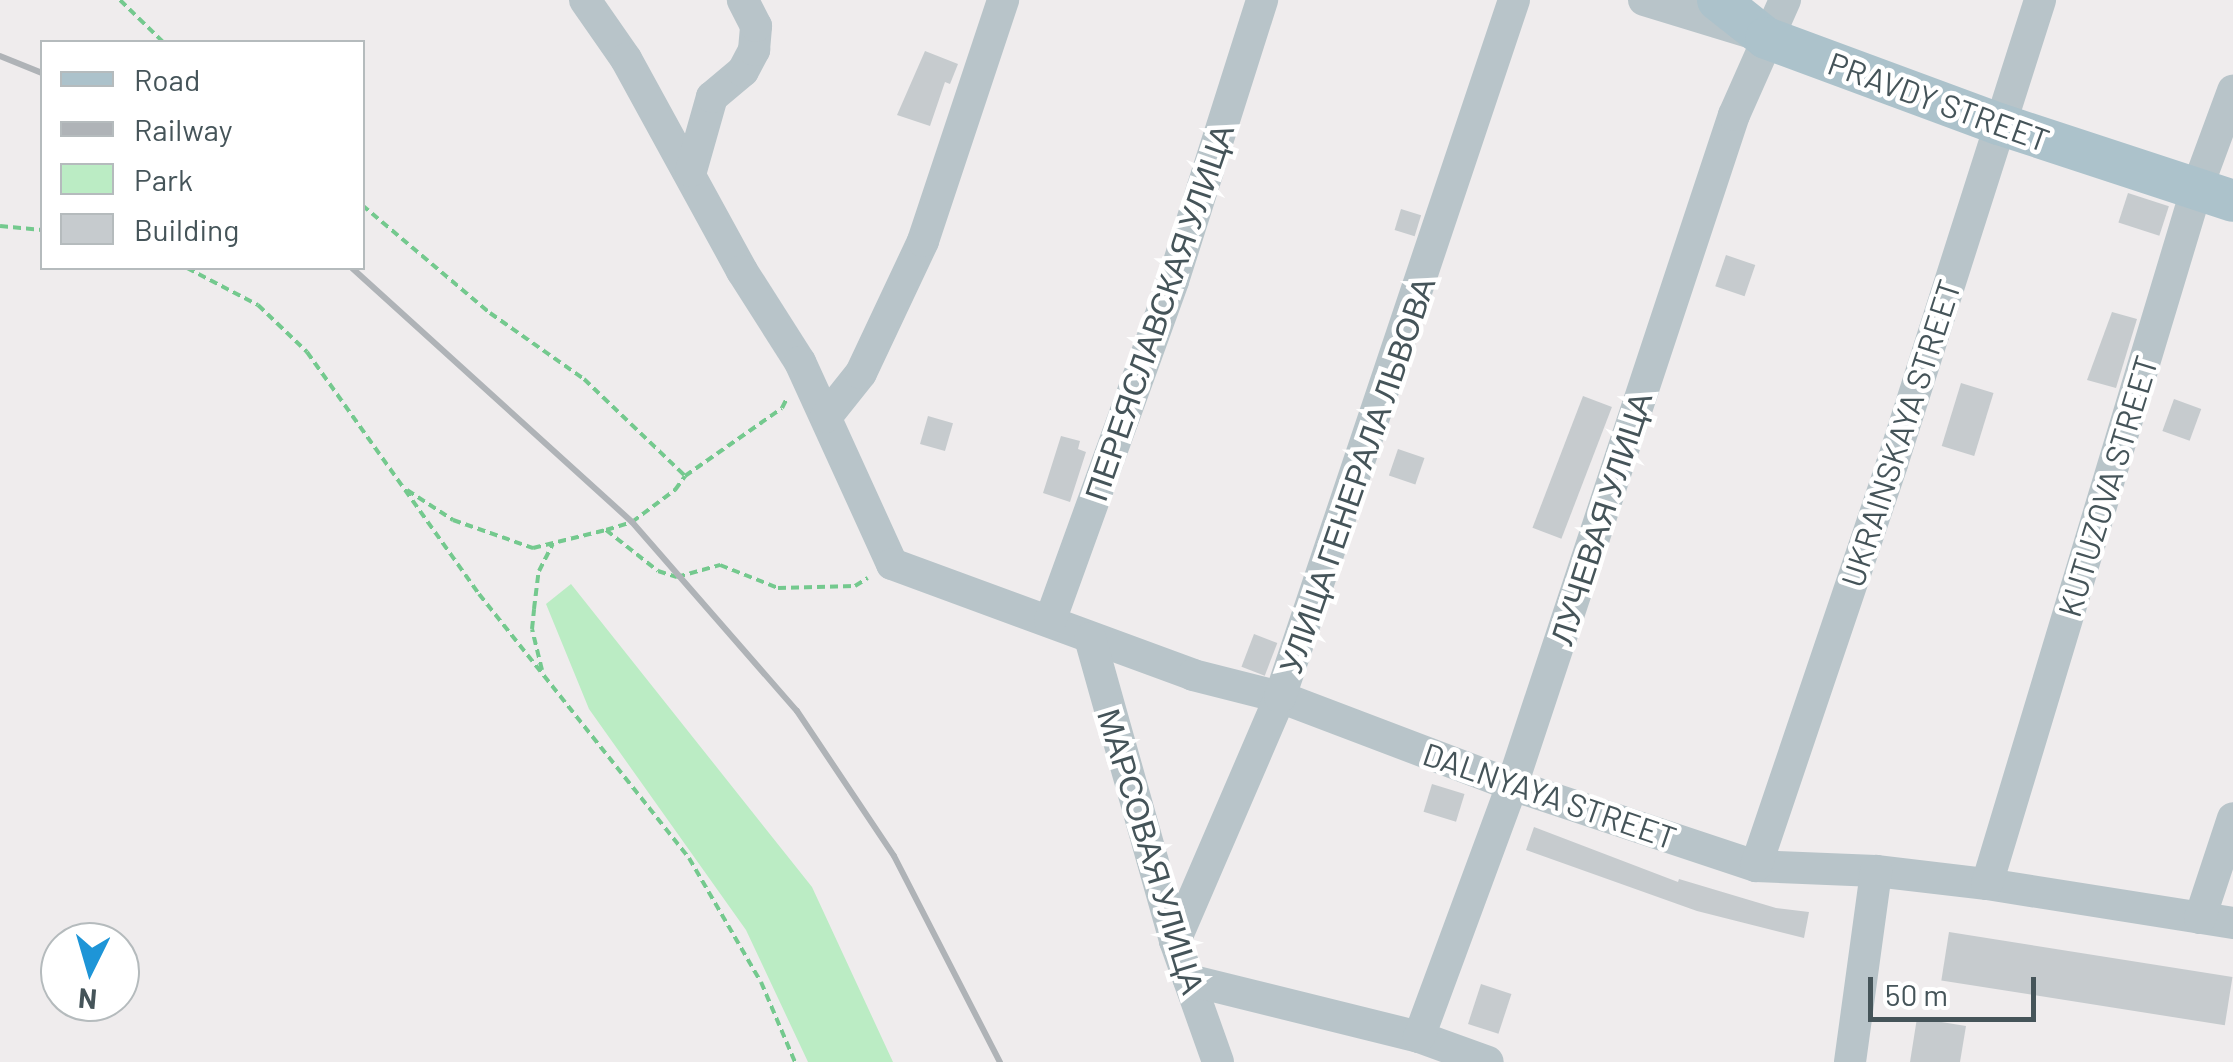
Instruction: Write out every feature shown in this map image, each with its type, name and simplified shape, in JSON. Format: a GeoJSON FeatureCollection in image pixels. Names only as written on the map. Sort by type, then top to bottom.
{"type":"FeatureCollection","features":[{"type":"Feature","properties":{"kind":"main road"},"geometry":{"type":"LineString","coordinates":[[1718,0],[1766,38]]}},
{"type":"Feature","properties":{"kind":"main road","name":"PRAVDY STREET"},"geometry":{"type":"LineString","coordinates":[[1766,38],[1999,124],[2215,196]]}},
{"type":"Feature","properties":{"kind":"street"},"geometry":{"type":"LineString","coordinates":[[585,0],[800,362],[892,564]]}},
{"type":"Feature","properties":{"kind":"street"},"geometry":{"type":"LineString","coordinates":[[690,172],[712,97],[743,71],[754,50],[756,26],[743,0]]}},
{"type":"Feature","properties":{"kind":"street"},"geometry":{"type":"LineString","coordinates":[[826,417],[861,373],[923,241],[1003,0]]}},
{"type":"Feature","properties":{"kind":"street","name":"ПЕРЕЯСЛАВСКАЯ УЛИЦА"},"geometry":{"type":"LineString","coordinates":[[1050,622],[1173,282],[1262,0]]}},
{"type":"Feature","properties":{"kind":"street","name":"УЛИЦА ГЕНЕРАЛА ЛЬВОВА"},"geometry":{"type":"LineString","coordinates":[[1175,941],[1280,697],[1514,0]]}},
{"type":"Feature","properties":{"kind":"street","name":"PRAVDY STREET"},"geometry":{"type":"LineString","coordinates":[[1644,0],[1766,38]]}},
{"type":"Feature","properties":{"kind":"street","name":"ЛУЧЕВАЯ УЛИЦА"},"geometry":{"type":"LineString","coordinates":[[1419,1037],[1512,785],[1734,115],[1785,0]]}},
{"type":"Feature","properties":{"kind":"street","name":"UKRAINSKAYA STREET"},"geometry":{"type":"LineString","coordinates":[[1756,866],[1892,464],[2040,0]]}},
{"type":"Feature","properties":{"kind":"street","name":"KUTUZOVA STREET"},"geometry":{"type":"LineString","coordinates":[[1987,884],[2215,196],[2233,91]]}},
{"type":"Feature","properties":{"kind":"street","name":"DALNYAYA STREET"},"geometry":{"type":"LineString","coordinates":[[892,564],[1193,675],[1280,697],[1512,785],[1756,866],[1876,871],[1987,884],[2233,923]]}},
{"type":"Feature","properties":{"kind":"street","name":"МАРСОВАЯ УЛИЦА"},"geometry":{"type":"LineString","coordinates":[[1090,638],[1175,941],[1218,1062]]}},
{"type":"Feature","properties":{"kind":"street"},"geometry":{"type":"LineString","coordinates":[[2200,918],[2233,818]]}},
{"type":"Feature","properties":{"kind":"street"},"geometry":{"type":"LineString","coordinates":[[1850,1062],[1876,871]]}},
{"type":"Feature","properties":{"kind":"street"},"geometry":{"type":"LineString","coordinates":[[1189,980],[1419,1037],[1488,1062]]}},
{"type":"Feature","properties":{"kind":"path"},"geometry":{"type":"LineString","coordinates":[[120,0],[161,40]]}},
{"type":"Feature","properties":{"kind":"path"},"geometry":{"type":"LineString","coordinates":[[365,208],[490,312],[584,378],[685,476]]}},
{"type":"Feature","properties":{"kind":"path"},"geometry":{"type":"LineString","coordinates":[[0,226],[40,230]]}},
{"type":"Feature","properties":{"kind":"path"},"geometry":{"type":"LineString","coordinates":[[191,270],[258,305],[307,352],[478,594],[689,858],[761,982],[795,1062]]}},
{"type":"Feature","properties":{"kind":"path"},"geometry":{"type":"LineString","coordinates":[[403,487],[453,520],[533,548],[632,522],[675,490],[685,476],[782,408],[800,362]]}},
{"type":"Feature","properties":{"kind":"path"},"geometry":{"type":"LineString","coordinates":[[606,530],[658,571],[676,577],[720,566],[778,588],[855,586],[892,564]]}},
{"type":"Feature","properties":{"kind":"path"},"geometry":{"type":"LineString","coordinates":[[543,674],[532,630],[539,571],[553,544]]}},
{"type":"Feature","properties":{"kind":"green space"},"geometry":{"type":"Polygon","coordinates":[[[571,584],[812,887],[893,1062],[808,1062],[746,930],[589,709],[546,604],[571,584]]]}},
{"type":"Feature","properties":{"kind":"building"},"geometry":{"type":"Polygon","coordinates":[[[925,51],[958,64],[950,84],[945,82],[930,126],[897,115],[925,51]]]}},
{"type":"Feature","properties":{"kind":"building"},"geometry":{"type":"Polygon","coordinates":[[[2128,193],[2169,206],[2159,236],[2118,222],[2128,193]]]}},
{"type":"Feature","properties":{"kind":"building"},"geometry":{"type":"Polygon","coordinates":[[[1401,209],[1421,215],[1415,236],[1395,230],[1401,209]]]}},
{"type":"Feature","properties":{"kind":"building"},"geometry":{"type":"Polygon","coordinates":[[[1726,255],[1755,265],[1745,296],[1715,286],[1726,255]]]}},
{"type":"Feature","properties":{"kind":"building"},"geometry":{"type":"Polygon","coordinates":[[[2112,312],[2137,319],[2116,388],[2087,380],[2112,312]]]}},
{"type":"Feature","properties":{"kind":"building"},"geometry":{"type":"Polygon","coordinates":[[[1961,383],[1994,393],[1974,456],[1942,446],[1961,383]]]}},
{"type":"Feature","properties":{"kind":"building"},"geometry":{"type":"Polygon","coordinates":[[[1583,396],[1612,407],[1561,539],[1532,528],[1583,396]]]}},
{"type":"Feature","properties":{"kind":"building"},"geometry":{"type":"Polygon","coordinates":[[[2174,399],[2201,409],[2190,441],[2162,431],[2174,399]]]}},
{"type":"Feature","properties":{"kind":"building"},"geometry":{"type":"Polygon","coordinates":[[[928,416],[953,423],[945,451],[920,444],[928,416]]]}},
{"type":"Feature","properties":{"kind":"building"},"geometry":{"type":"Polygon","coordinates":[[[1061,436],[1080,441],[1078,449],[1086,452],[1070,502],[1043,493],[1061,436]]]}},
{"type":"Feature","properties":{"kind":"building"},"geometry":{"type":"Polygon","coordinates":[[[1398,449],[1424,458],[1415,485],[1389,475],[1398,449]]]}},
{"type":"Feature","properties":{"kind":"building"},"geometry":{"type":"Polygon","coordinates":[[[1254,634],[1277,643],[1265,676],[1241,667],[1254,634]]]}},
{"type":"Feature","properties":{"kind":"building"},"geometry":{"type":"Polygon","coordinates":[[[1432,784],[1465,794],[1456,822],[1424,812],[1432,784]]]}},
{"type":"Feature","properties":{"kind":"building"},"geometry":{"type":"Polygon","coordinates":[[[1534,827],[1678,882],[1679,879],[1776,908],[1809,912],[1804,938],[1697,911],[1526,850],[1534,827]]]}},
{"type":"Feature","properties":{"kind":"building"},"geometry":{"type":"Polygon","coordinates":[[[1949,932],[2232,977],[2225,1025],[1941,980],[1949,932]]]}},
{"type":"Feature","properties":{"kind":"building"},"geometry":{"type":"Polygon","coordinates":[[[1481,984],[1511,994],[1498,1034],[1468,1024],[1481,984]]]}},
{"type":"Feature","properties":{"kind":"building"},"geometry":{"type":"Polygon","coordinates":[[[1917,1018],[1966,1026],[1960,1062],[1910,1062],[1917,1018]]]}},
{"type":"Feature","properties":{"kind":"railway"},"geometry":{"type":"LineString","coordinates":[[0,56],[40,72]]}},
{"type":"Feature","properties":{"kind":"railway"},"geometry":{"type":"LineString","coordinates":[[354,270],[632,522],[797,711],[894,856],[1000,1062]]}}]}
